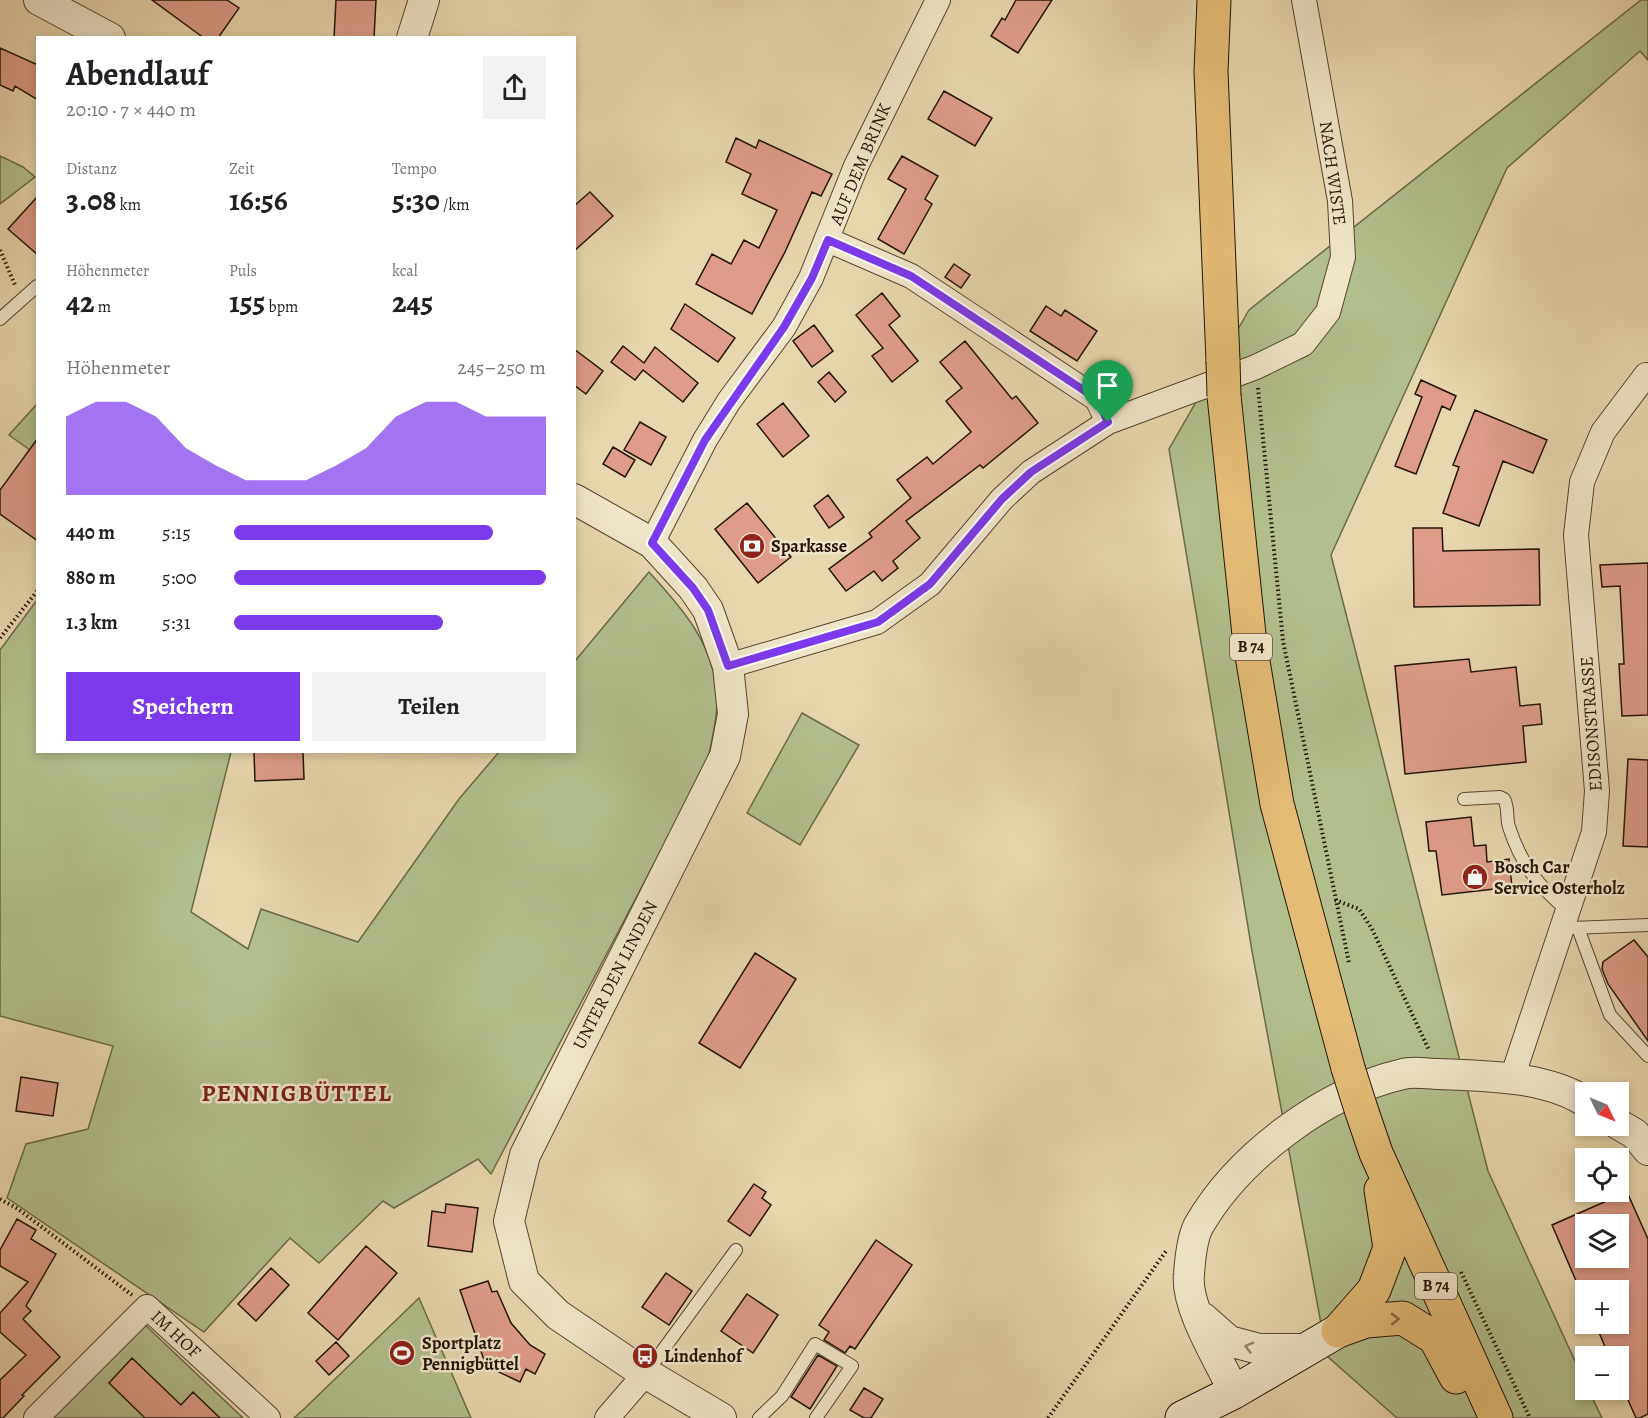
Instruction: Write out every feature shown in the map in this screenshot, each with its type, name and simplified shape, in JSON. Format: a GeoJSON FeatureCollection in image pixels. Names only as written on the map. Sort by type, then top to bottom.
{"type":"FeatureCollection","features":[{"type":"Feature","properties":{"kind":"main road","name":"B 74"},"geometry":{"type":"LineString","coordinates":[[1214,0],[1211,71],[1224,396],[1250,644],[1277,804],[1360,1109],[1376,1153],[1496,1418]]}},
{"type":"Feature","properties":{"kind":"main road","name":"B 74"},"geometry":{"type":"LineString","coordinates":[[1338,1331],[1374,1290],[1390,1248],[1376,1153]]}},
{"type":"Feature","properties":{"kind":"main road","name":"B 74"},"geometry":{"type":"LineString","coordinates":[[1338,1331],[1366,1321],[1403,1318],[1412,1323],[1436,1338],[1479,1418]]}},
{"type":"Feature","properties":{"kind":"main road"},"geometry":{"type":"LineString","coordinates":[[1182,1418],[1234,1392],[1338,1331]]}},
{"type":"Feature","properties":{"kind":"street"},"geometry":{"type":"LineString","coordinates":[[39,0],[73,12],[107,36]]}},
{"type":"Feature","properties":{"kind":"street"},"geometry":{"type":"LineString","coordinates":[[413,36],[424,0]]}},
{"type":"Feature","properties":{"kind":"street","name":"AUF DEM BRINK"},"geometry":{"type":"LineString","coordinates":[[652,543],[705,440],[784,327],[812,278],[856,166],[938,0]]}},
{"type":"Feature","properties":{"kind":"street","name":"NACH WISTE"},"geometry":{"type":"LineString","coordinates":[[728,666],[878,622],[930,584],[1002,499],[1031,472],[1108,422],[1256,367],[1303,344],[1328,312],[1343,257],[1340,201],[1304,0]]}},
{"type":"Feature","properties":{"kind":"street"},"geometry":{"type":"LineString","coordinates":[[828,240],[911,276],[1097,399],[1108,422]]}},
{"type":"Feature","properties":{"kind":"street","name":"EDISONSTRASSE"},"geometry":{"type":"LineString","coordinates":[[1512,1078],[1569,922],[1594,832],[1597,791],[1576,535],[1582,482],[1603,432],[1647,375]]}},
{"type":"Feature","properties":{"kind":"street","name":"UNTER DEN LINDEN"},"geometry":{"type":"LineString","coordinates":[[576,500],[652,543],[693,588],[708,610],[728,666],[733,714],[725,756],[525,1155],[509,1221],[524,1281],[558,1315],[646,1373],[721,1418]]}},
{"type":"Feature","properties":{"kind":"street"},"geometry":{"type":"LineString","coordinates":[[1234,1392],[1218,1358],[1202,1332],[1188,1276],[1198,1227],[1234,1178],[1292,1125],[1350,1094],[1405,1073],[1512,1078],[1575,1095]]}},
{"type":"Feature","properties":{"kind":"street"},"geometry":{"type":"LineString","coordinates":[[1629,1130],[1635,1134],[1648,1150]]}},
{"type":"Feature","properties":{"kind":"street","name":"IM HOF"},"geometry":{"type":"LineString","coordinates":[[36,1418],[147,1307],[268,1418]]}},
{"type":"Feature","properties":{"kind":"street"},"geometry":{"type":"LineString","coordinates":[[1196,1312],[1228,1341],[1259,1349],[1307,1349]]}},
{"type":"Feature","properties":{"kind":"street"},"geometry":{"type":"LineString","coordinates":[[607,1418],[646,1373]]}},
{"type":"Feature","properties":{"kind":"lane"},"geometry":{"type":"LineString","coordinates":[[0,319],[36,287]]}},
{"type":"Feature","properties":{"kind":"lane"},"geometry":{"type":"LineString","coordinates":[[1464,800],[1500,796],[1504,799],[1507,823],[1516,849],[1542,890],[1569,922],[1610,1015],[1648,1056]]}},
{"type":"Feature","properties":{"kind":"lane"},"geometry":{"type":"LineString","coordinates":[[1569,922],[1648,925]]}},
{"type":"Feature","properties":{"kind":"lane"},"geometry":{"type":"LineString","coordinates":[[646,1373],[736,1250]]}},
{"type":"Feature","properties":{"kind":"lane"},"geometry":{"type":"LineString","coordinates":[[759,1418],[782,1396],[815,1344],[852,1366],[816,1418]]}},
{"type":"Feature","properties":{"kind":"path"},"geometry":{"type":"LineString","coordinates":[[0,250],[15,282],[13,307]]}},
{"type":"Feature","properties":{"kind":"path"},"geometry":{"type":"LineString","coordinates":[[1256,367],[1283,641],[1349,965]]}},
{"type":"Feature","properties":{"kind":"path"},"geometry":{"type":"LineString","coordinates":[[0,638],[36,593]]}},
{"type":"Feature","properties":{"kind":"path"},"geometry":{"type":"LineString","coordinates":[[1335,900],[1359,909],[1372,929],[1441,1074]]}},
{"type":"Feature","properties":{"kind":"path"},"geometry":{"type":"LineString","coordinates":[[0,1199],[18,1209],[147,1307]]}},
{"type":"Feature","properties":{"kind":"path"},"geometry":{"type":"LineString","coordinates":[[1048,1418],[1165,1252],[1198,1227]]}},
{"type":"Feature","properties":{"kind":"path"},"geometry":{"type":"LineString","coordinates":[[1460,1270],[1530,1418]]}},
{"type":"Feature","properties":{"kind":"green space"},"geometry":{"type":"Polygon","coordinates":[[[1641,0],[1648,0],[1648,60],[1640,51],[1507,168],[1331,555],[1488,1171],[1575,1361],[1575,1400],[1593,1400],[1602,1418],[1397,1418],[1327,1356],[1252,951],[1169,449],[1249,310],[1641,0]]]}},
{"type":"Feature","properties":{"kind":"green space"},"geometry":{"type":"Polygon","coordinates":[[[0,156],[23,167],[35,177],[0,204],[0,156]]]}},
{"type":"Feature","properties":{"kind":"green space"},"geometry":{"type":"Polygon","coordinates":[[[36,405],[36,454],[9,435],[36,405]]]}},
{"type":"Feature","properties":{"kind":"green space"},"geometry":{"type":"Polygon","coordinates":[[[649,572],[685,614],[704,645],[715,679],[717,706],[715,721],[708,761],[491,1174],[478,1159],[394,1208],[383,1201],[319,1263],[290,1238],[204,1332],[7,1198],[26,1144],[88,1129],[113,1046],[0,1016],[0,650],[36,601],[36,753],[231,753],[191,912],[248,949],[261,909],[358,942],[459,799],[498,753],[576,753],[576,660],[649,572]]]}},
{"type":"Feature","properties":{"kind":"green space"},"geometry":{"type":"Polygon","coordinates":[[[802,713],[859,745],[800,845],[747,813],[802,713]]]}},
{"type":"Feature","properties":{"kind":"green space","name":"Sportplatz Pennigbüttel"},"geometry":{"type":"Polygon","coordinates":[[[419,1298],[471,1418],[294,1418],[305,1408],[419,1298]]]}},
{"type":"Feature","properties":{"kind":"green space"},"geometry":{"type":"Polygon","coordinates":[[[143,1323],[243,1418],[49,1418],[143,1323]]]}},
{"type":"Feature","properties":{"kind":"building"},"geometry":{"type":"Polygon","coordinates":[[[152,0],[227,0],[239,8],[219,36],[201,36],[152,0]]]}},
{"type":"Feature","properties":{"kind":"building"},"geometry":{"type":"Polygon","coordinates":[[[336,0],[376,0],[374,36],[334,36],[336,0]]]}},
{"type":"Feature","properties":{"kind":"building"},"geometry":{"type":"Polygon","coordinates":[[[1016,0],[1052,0],[1018,53],[991,36],[1002,18],[1005,20],[1016,0]]]}},
{"type":"Feature","properties":{"kind":"building"},"geometry":{"type":"Polygon","coordinates":[[[0,48],[36,64],[36,99],[15,86],[13,91],[0,85],[0,48]]]}},
{"type":"Feature","properties":{"kind":"building"},"geometry":{"type":"Polygon","coordinates":[[[944,91],[992,118],[975,146],[928,119],[944,91]]]}},
{"type":"Feature","properties":{"kind":"building"},"geometry":{"type":"Polygon","coordinates":[[[736,138],[756,148],[759,140],[832,174],[821,196],[812,192],[785,252],[752,314],[696,284],[712,254],[731,264],[744,240],[759,248],[777,210],[742,194],[751,174],[726,162],[736,138]]]}},
{"type":"Feature","properties":{"kind":"building"},"geometry":{"type":"Polygon","coordinates":[[[902,156],[938,176],[925,199],[932,204],[904,254],[878,239],[906,189],[888,179],[902,156]]]}},
{"type":"Feature","properties":{"kind":"building"},"geometry":{"type":"Polygon","coordinates":[[[590,192],[613,216],[576,249],[576,204],[590,192]]]}},
{"type":"Feature","properties":{"kind":"building"},"geometry":{"type":"Polygon","coordinates":[[[36,198],[36,253],[8,229],[36,198]]]}},
{"type":"Feature","properties":{"kind":"building"},"geometry":{"type":"Polygon","coordinates":[[[954,264],[970,275],[961,288],[945,277],[954,264]]]}},
{"type":"Feature","properties":{"kind":"building"},"geometry":{"type":"Polygon","coordinates":[[[882,293],[900,316],[889,325],[918,361],[892,382],[872,356],[883,348],[856,315],[882,293]]]}},
{"type":"Feature","properties":{"kind":"building"},"geometry":{"type":"Polygon","coordinates":[[[685,304],[735,338],[718,362],[671,329],[685,304]]]}},
{"type":"Feature","properties":{"kind":"building"},"geometry":{"type":"Polygon","coordinates":[[[1046,306],[1061,316],[1065,310],[1097,331],[1077,361],[1030,331],[1046,306]]]}},
{"type":"Feature","properties":{"kind":"building"},"geometry":{"type":"Polygon","coordinates":[[[814,325],[833,351],[812,367],[793,341],[814,325]]]}},
{"type":"Feature","properties":{"kind":"building"},"geometry":{"type":"Polygon","coordinates":[[[965,341],[1012,399],[1016,396],[1038,423],[983,468],[980,465],[906,521],[920,538],[893,561],[898,568],[882,581],[874,571],[846,591],[829,569],[872,537],[869,533],[911,498],[897,480],[927,457],[933,464],[971,432],[946,401],[962,388],[940,362],[965,341]]]}},
{"type":"Feature","properties":{"kind":"building"},"geometry":{"type":"Polygon","coordinates":[[[623,346],[644,363],[655,347],[698,383],[683,402],[643,370],[635,380],[611,362],[623,346]]]}},
{"type":"Feature","properties":{"kind":"building"},"geometry":{"type":"Polygon","coordinates":[[[576,351],[603,371],[586,394],[576,386],[576,351]]]}},
{"type":"Feature","properties":{"kind":"building"},"geometry":{"type":"Polygon","coordinates":[[[829,372],[846,392],[835,402],[818,382],[829,372]]]}},
{"type":"Feature","properties":{"kind":"building"},"geometry":{"type":"Polygon","coordinates":[[[1421,380],[1456,396],[1450,410],[1442,406],[1416,474],[1395,466],[1422,397],[1415,394],[1421,380]]]}},
{"type":"Feature","properties":{"kind":"building"},"geometry":{"type":"Polygon","coordinates":[[[783,403],[809,436],[783,457],[757,424],[783,403]]]}},
{"type":"Feature","properties":{"kind":"building"},"geometry":{"type":"Polygon","coordinates":[[[1475,410],[1547,440],[1533,473],[1503,461],[1479,526],[1443,513],[1459,467],[1453,465],[1475,410]]]}},
{"type":"Feature","properties":{"kind":"building"},"geometry":{"type":"Polygon","coordinates":[[[640,422],[666,437],[651,465],[624,450],[640,422]]]}},
{"type":"Feature","properties":{"kind":"building"},"geometry":{"type":"Polygon","coordinates":[[[36,441],[36,540],[0,514],[0,490],[36,441]]]}},
{"type":"Feature","properties":{"kind":"building"},"geometry":{"type":"Polygon","coordinates":[[[613,447],[635,460],[625,477],[603,464],[613,447]]]}},
{"type":"Feature","properties":{"kind":"building"},"geometry":{"type":"Polygon","coordinates":[[[828,495],[844,517],[829,528],[814,506],[828,495]]]}},
{"type":"Feature","properties":{"kind":"building"},"geometry":{"type":"Polygon","coordinates":[[[747,503],[791,557],[758,583],[715,529],[747,503]]]}},
{"type":"Feature","properties":{"kind":"building"},"geometry":{"type":"Polygon","coordinates":[[[1413,528],[1442,528],[1443,551],[1539,549],[1540,605],[1414,607],[1413,528]]]}},
{"type":"Feature","properties":{"kind":"building"},"geometry":{"type":"Polygon","coordinates":[[[1648,563],[1648,715],[1622,716],[1619,664],[1624,664],[1620,586],[1602,587],[1600,565],[1648,563]]]}},
{"type":"Feature","properties":{"kind":"building"},"geometry":{"type":"Polygon","coordinates":[[[1469,659],[1471,672],[1516,667],[1520,706],[1540,704],[1542,724],[1523,726],[1526,762],[1405,774],[1395,666],[1469,659]]]}},
{"type":"Feature","properties":{"kind":"building"},"geometry":{"type":"Polygon","coordinates":[[[254,753],[303,753],[304,779],[255,781],[254,753]]]}},
{"type":"Feature","properties":{"kind":"building"},"geometry":{"type":"Polygon","coordinates":[[[1628,759],[1648,760],[1648,847],[1623,846],[1628,759]]]}},
{"type":"Feature","properties":{"kind":"building"},"geometry":{"type":"Polygon","coordinates":[[[1471,817],[1474,846],[1486,845],[1487,862],[1509,859],[1512,887],[1442,895],[1436,851],[1429,851],[1426,822],[1471,817]]]}},
{"type":"Feature","properties":{"kind":"building"},"geometry":{"type":"Polygon","coordinates":[[[1634,940],[1648,957],[1648,1041],[1608,984],[1602,969],[1603,962],[1634,940]]]}},
{"type":"Feature","properties":{"kind":"building"},"geometry":{"type":"Polygon","coordinates":[[[755,953],[796,979],[740,1068],[699,1043],[755,953]]]}},
{"type":"Feature","properties":{"kind":"building"},"geometry":{"type":"Polygon","coordinates":[[[21,1077],[58,1083],[53,1116],[16,1111],[21,1077]]]}},
{"type":"Feature","properties":{"kind":"building"},"geometry":{"type":"Polygon","coordinates":[[[754,1184],[766,1192],[762,1198],[771,1205],[750,1236],[728,1221],[754,1184]]]}},
{"type":"Feature","properties":{"kind":"building"},"geometry":{"type":"Polygon","coordinates":[[[1629,1196],[1648,1239],[1648,1414],[1636,1418],[1628,1400],[1629,1346],[1605,1346],[1600,1334],[1629,1334],[1629,1280],[1576,1280],[1552,1225],[1575,1215],[1575,1268],[1629,1268],[1629,1214],[1577,1214],[1604,1202],[1629,1202],[1629,1196]]]}},
{"type":"Feature","properties":{"kind":"building"},"geometry":{"type":"Polygon","coordinates":[[[446,1204],[478,1208],[472,1252],[428,1246],[432,1211],[445,1213],[446,1204]]]}},
{"type":"Feature","properties":{"kind":"building"},"geometry":{"type":"Polygon","coordinates":[[[17,1219],[36,1230],[31,1239],[56,1254],[26,1306],[31,1311],[23,1319],[60,1357],[22,1395],[24,1396],[3,1418],[0,1418],[0,1380],[26,1355],[0,1332],[0,1313],[28,1282],[0,1266],[0,1250],[17,1219]]]}},
{"type":"Feature","properties":{"kind":"building"},"geometry":{"type":"Polygon","coordinates":[[[876,1240],[912,1265],[855,1349],[850,1346],[845,1353],[824,1340],[829,1332],[819,1325],[876,1240]]]}},
{"type":"Feature","properties":{"kind":"building"},"geometry":{"type":"Polygon","coordinates":[[[366,1246],[397,1273],[338,1340],[308,1313],[366,1246]]]}},
{"type":"Feature","properties":{"kind":"building"},"geometry":{"type":"Polygon","coordinates":[[[271,1268],[289,1285],[256,1321],[238,1304],[271,1268]]]}},
{"type":"Feature","properties":{"kind":"building"},"geometry":{"type":"Polygon","coordinates":[[[666,1273],[692,1291],[669,1325],[642,1307],[666,1273]]]}},
{"type":"Feature","properties":{"kind":"building"},"geometry":{"type":"Polygon","coordinates":[[[488,1281],[492,1292],[497,1291],[511,1323],[530,1345],[545,1354],[535,1374],[526,1369],[520,1382],[486,1366],[460,1290],[488,1281]]]}},
{"type":"Feature","properties":{"kind":"building"},"geometry":{"type":"Polygon","coordinates":[[[747,1294],[778,1315],[753,1353],[721,1331],[747,1294]]]}},
{"type":"Feature","properties":{"kind":"building"},"geometry":{"type":"Polygon","coordinates":[[[336,1342],[349,1356],[329,1375],[316,1361],[336,1342]]]}},
{"type":"Feature","properties":{"kind":"building"},"geometry":{"type":"Polygon","coordinates":[[[818,1355],[837,1366],[810,1409],[791,1397],[818,1355]]]}},
{"type":"Feature","properties":{"kind":"building"},"geometry":{"type":"Polygon","coordinates":[[[132,1358],[181,1405],[193,1392],[220,1418],[145,1418],[109,1383],[132,1358]]]}},
{"type":"Feature","properties":{"kind":"building"},"geometry":{"type":"Polygon","coordinates":[[[864,1388],[883,1399],[871,1418],[864,1418],[850,1410],[864,1388]]]}},
{"type":"Feature","properties":{"kind":"place","name":"Sparkasse"},"geometry":{"type":"Point","coordinates":[752,546]}},
{"type":"Feature","properties":{"kind":"place","name":"Bosch Car Service Osterholz"},"geometry":{"type":"Point","coordinates":[1475,877]}},
{"type":"Feature","properties":{"kind":"place","name":"Sportplatz Pennigbüttel"},"geometry":{"type":"Point","coordinates":[402,1353]}},
{"type":"Feature","properties":{"kind":"place","name":"Lindenhof"},"geometry":{"type":"Point","coordinates":[645,1356]}},
{"type":"Feature","properties":{"kind":"district","name":"PENNIGBÜTTEL"},"geometry":{"type":"Point","coordinates":[297,1093]}},
{"type":"Feature","properties":{"kind":"route"},"geometry":{"type":"LineString","coordinates":[[828,240],[911,276],[1097,399],[1108,422],[1031,472],[1002,499],[930,584],[878,622],[728,666],[708,610],[693,588],[652,543],[705,440],[729,401],[784,327],[812,278],[828,240]]}}]}
